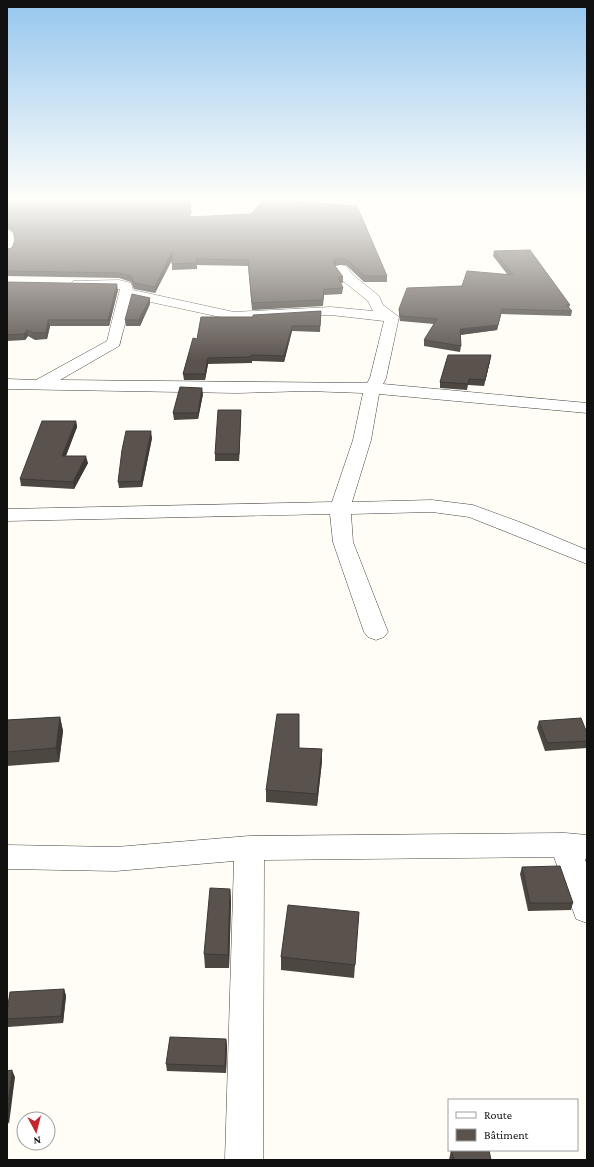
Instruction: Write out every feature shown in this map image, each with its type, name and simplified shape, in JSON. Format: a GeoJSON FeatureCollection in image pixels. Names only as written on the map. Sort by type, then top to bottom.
{"type":"FeatureCollection","features":[{"type":"Feature","properties":{"kind":"street"},"geometry":{"type":"LineString","coordinates":[[341,269],[348,278],[374,299],[377,307],[392,316]]}},
{"type":"Feature","properties":{"kind":"street"},"geometry":{"type":"LineString","coordinates":[[41,383],[114,343],[126,293],[126,286],[119,284],[67,284]]}},
{"type":"Feature","properties":{"kind":"street"},"geometry":{"type":"LineString","coordinates":[[126,293],[234,316],[258,316],[331,311],[392,316]]}},
{"type":"Feature","properties":{"kind":"street"},"geometry":{"type":"LineString","coordinates":[[376,632],[343,542],[340,508],[362,440],[372,388],[378,378],[392,316]]}},
{"type":"Feature","properties":{"kind":"street"},"geometry":{"type":"LineString","coordinates":[[7,400],[11,384],[41,383],[237,388],[307,386],[372,388],[587,408]]}},
{"type":"Feature","properties":{"kind":"street"},"geometry":{"type":"LineString","coordinates":[[7,514],[432,506],[473,511],[515,527],[587,558]]}},
{"type":"Feature","properties":{"kind":"street"},"geometry":{"type":"LineString","coordinates":[[7,857],[116,859],[249,848],[576,846],[587,909]]}},
{"type":"Feature","properties":{"kind":"street"},"geometry":{"type":"LineString","coordinates":[[244,1160],[249,848]]}},
{"type":"Feature","properties":{"kind":"building"},"geometry":{"type":"Polygon","coordinates":[[[7,251],[376,251],[387,276],[365,276],[346,259],[336,259],[333,263],[343,277],[338,277],[343,288],[324,289],[323,300],[252,303],[248,260],[196,259],[197,263],[172,264],[172,252],[155,287],[134,283],[131,276],[118,273],[7,271],[7,251]]]}},
{"type":"Feature","properties":{"kind":"building"},"geometry":{"type":"Polygon","coordinates":[[[494,251],[531,251],[570,305],[566,305],[572,311],[502,309],[498,325],[460,329],[461,346],[424,340],[437,319],[400,316],[399,309],[407,288],[462,286],[467,271],[513,275],[494,251]]]}},
{"type":"Feature","properties":{"kind":"building"},"geometry":{"type":"Polygon","coordinates":[[[7,282],[117,284],[108,320],[48,320],[46,333],[34,333],[27,330],[24,334],[7,335],[7,282]]]}},
{"type":"Feature","properties":{"kind":"building"},"geometry":{"type":"Polygon","coordinates":[[[132,294],[150,298],[139,320],[125,320],[132,294]]]}},
{"type":"Feature","properties":{"kind":"building"},"geometry":{"type":"Polygon","coordinates":[[[321,311],[320,326],[292,326],[284,356],[251,355],[251,357],[208,358],[205,374],[183,374],[193,338],[197,339],[201,317],[253,317],[253,315],[321,311]]]}},
{"type":"Feature","properties":{"kind":"building"},"geometry":{"type":"Polygon","coordinates":[[[448,355],[491,355],[485,380],[469,379],[468,384],[440,382],[448,355]]]}},
{"type":"Feature","properties":{"kind":"building"},"geometry":{"type":"Polygon","coordinates":[[[180,387],[202,388],[198,413],[173,413],[180,387]]]}},
{"type":"Feature","properties":{"kind":"building"},"geometry":{"type":"Polygon","coordinates":[[[218,410],[241,410],[239,454],[215,454],[218,410]]]}},
{"type":"Feature","properties":{"kind":"building"},"geometry":{"type":"Polygon","coordinates":[[[42,421],[76,421],[62,456],[86,456],[73,482],[20,479],[42,421]]]}},
{"type":"Feature","properties":{"kind":"building"},"geometry":{"type":"Polygon","coordinates":[[[126,431],[151,431],[141,481],[118,482],[126,431]]]}},
{"type":"Feature","properties":{"kind":"building"},"geometry":{"type":"Polygon","coordinates":[[[277,714],[299,714],[299,748],[322,749],[317,794],[266,790],[277,714]]]}},
{"type":"Feature","properties":{"kind":"building"},"geometry":{"type":"Polygon","coordinates":[[[60,717],[56,748],[7,752],[7,720],[60,717]]]}},
{"type":"Feature","properties":{"kind":"building"},"geometry":{"type":"Polygon","coordinates":[[[581,718],[587,733],[587,741],[547,743],[539,721],[581,718]]]}},
{"type":"Feature","properties":{"kind":"building"},"geometry":{"type":"Polygon","coordinates":[[[560,866],[573,903],[530,903],[522,867],[560,866]]]}},
{"type":"Feature","properties":{"kind":"building"},"geometry":{"type":"Polygon","coordinates":[[[210,888],[230,889],[228,955],[204,954],[210,888]]]}},
{"type":"Feature","properties":{"kind":"building"},"geometry":{"type":"Polygon","coordinates":[[[288,905],[359,912],[355,965],[281,957],[288,905]]]}},
{"type":"Feature","properties":{"kind":"building"},"geometry":{"type":"Polygon","coordinates":[[[64,989],[61,1016],[7,1019],[10,992],[64,989]]]}},
{"type":"Feature","properties":{"kind":"building"},"geometry":{"type":"Polygon","coordinates":[[[170,1037],[226,1039],[225,1066],[166,1064],[170,1037]]]}},
{"type":"Feature","properties":{"kind":"building"},"geometry":{"type":"Polygon","coordinates":[[[12,1070],[7,1111],[7,1071],[12,1070]]]}},
{"type":"Feature","properties":{"kind":"building"},"geometry":{"type":"Polygon","coordinates":[[[451,1151],[489,1151],[491,1160],[454,1160],[451,1151]]]}}]}
